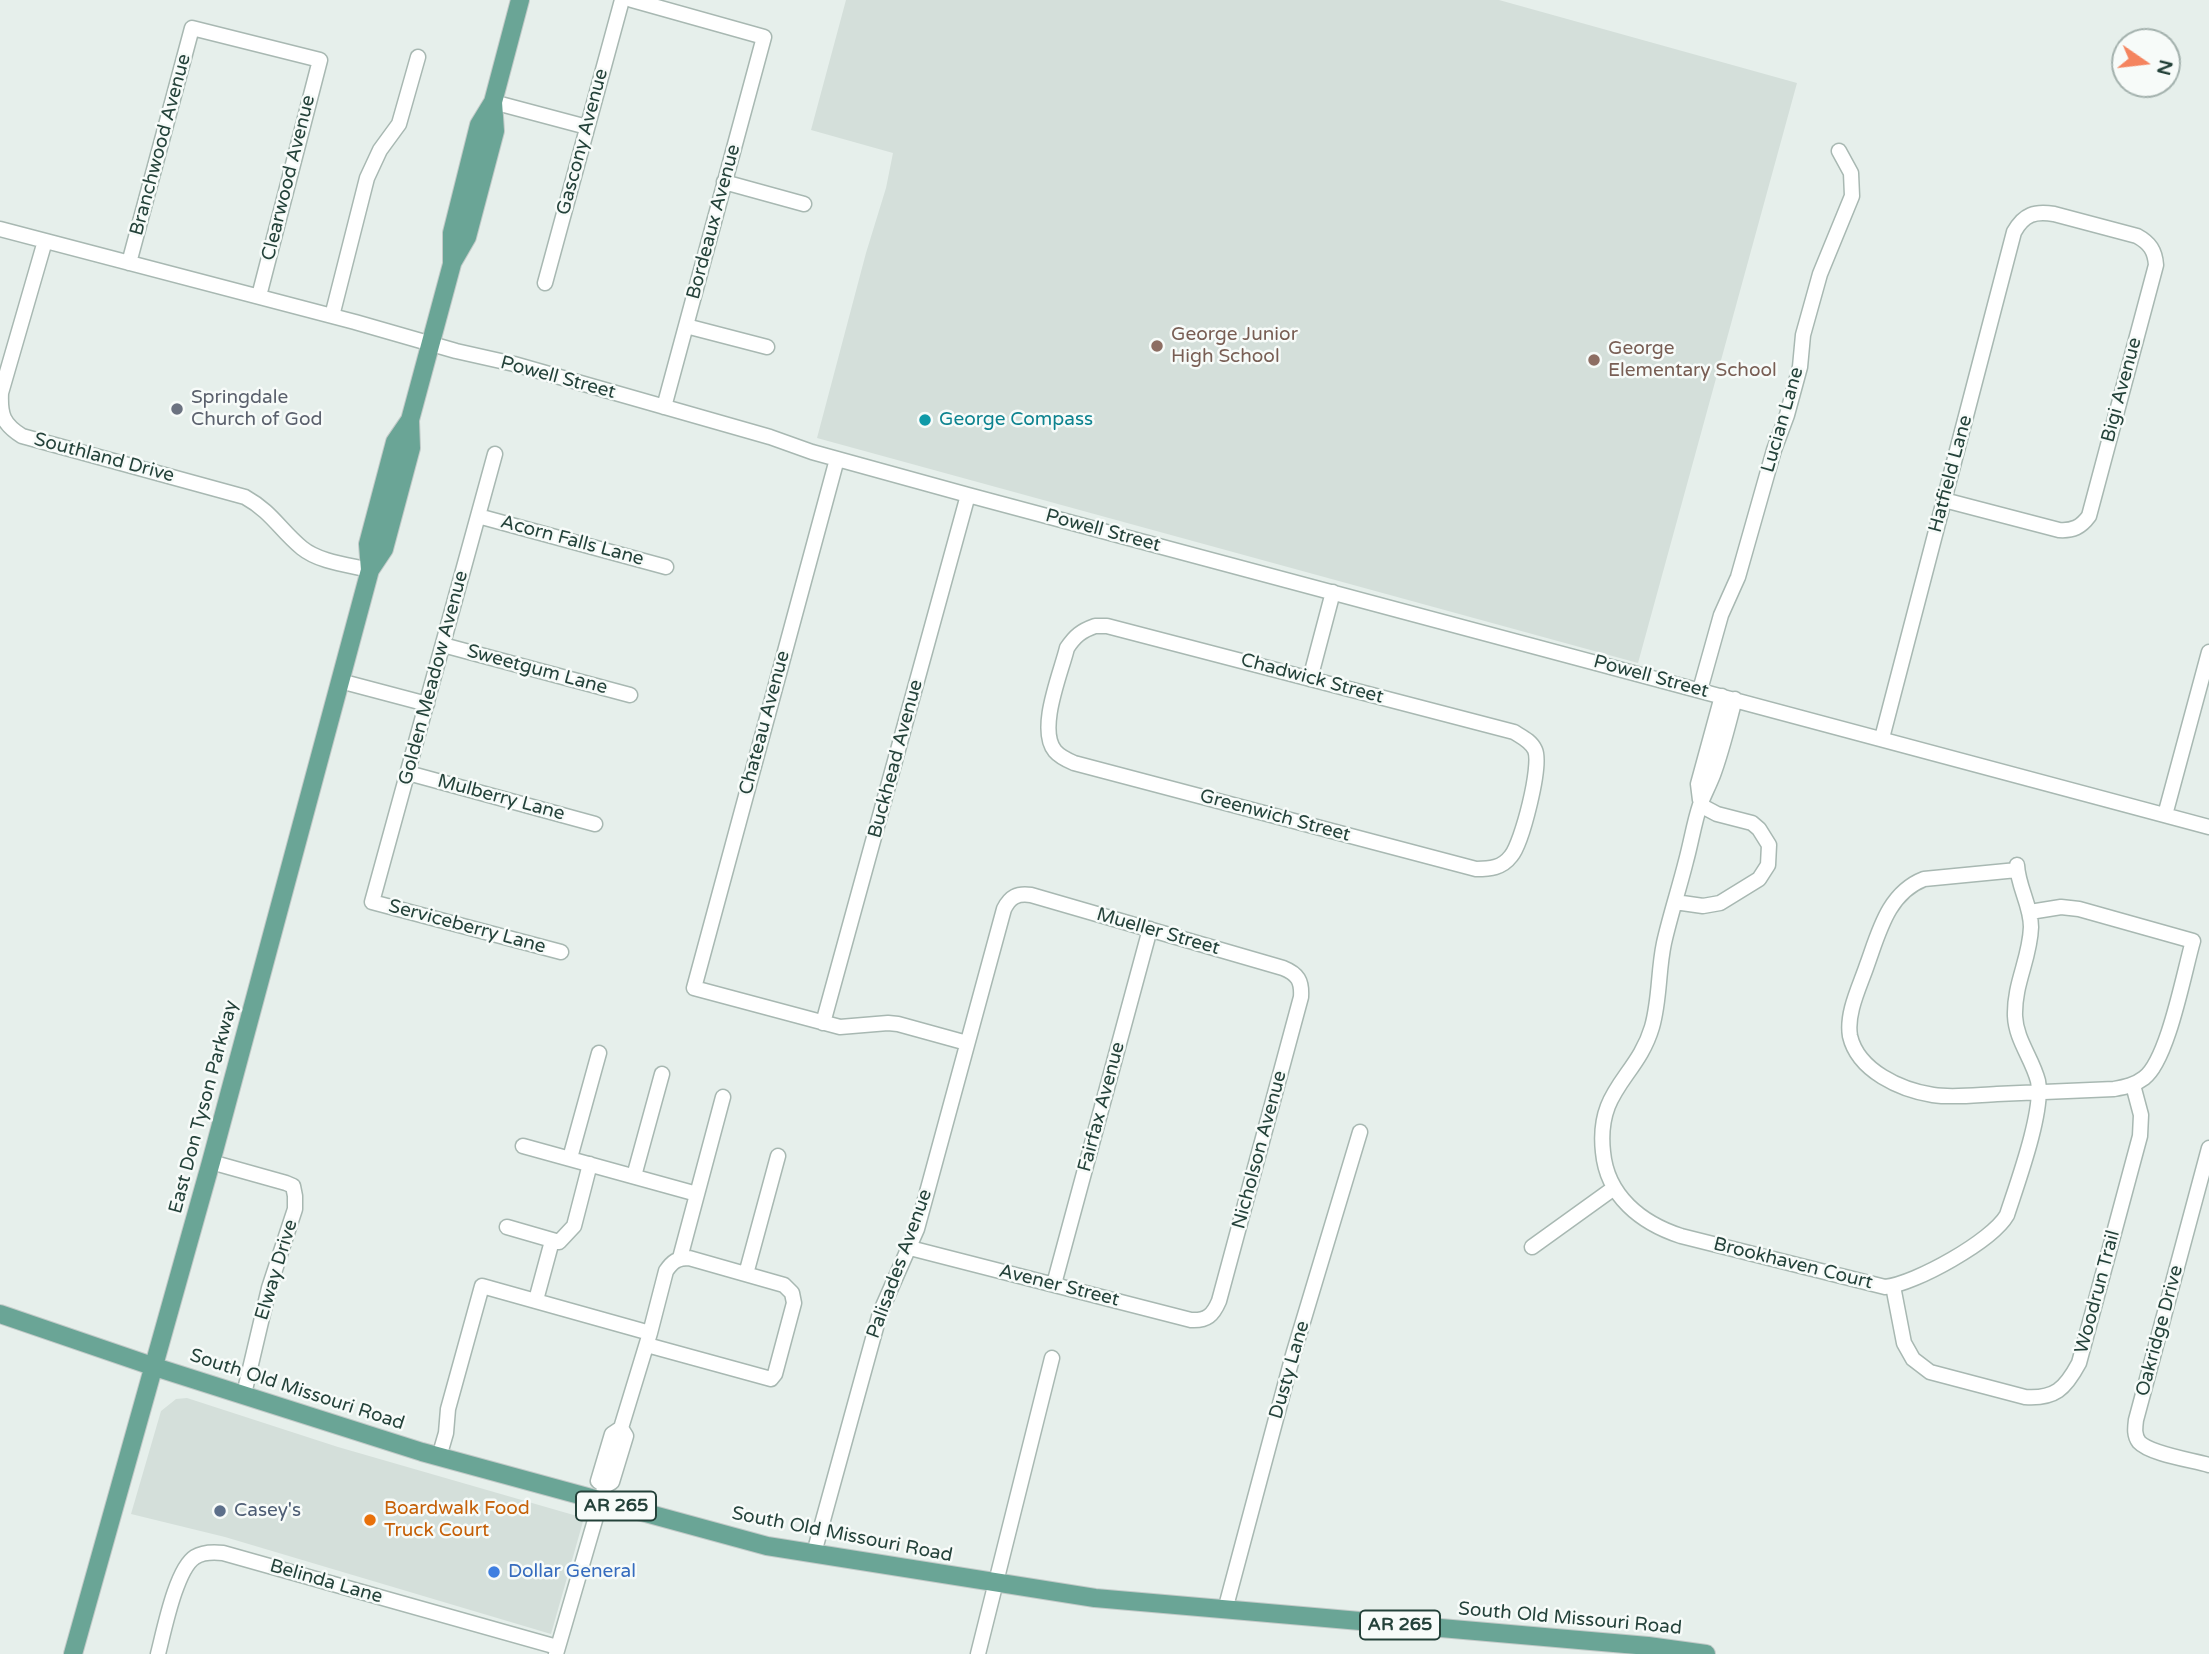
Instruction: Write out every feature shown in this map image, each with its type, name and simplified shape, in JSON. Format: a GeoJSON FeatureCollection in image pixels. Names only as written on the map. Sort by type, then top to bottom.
{"type":"FeatureCollection","features":[{"type":"Feature","properties":{"kind":"main road","name":"East Don Tyson Parkway"},"geometry":{"type":"LineString","coordinates":[[73,1654],[155,1367],[370,570],[368,544],[392,455],[396,442],[410,421],[431,344],[452,264],[452,233],[479,125],[493,102],[520,0]]}},
{"type":"Feature","properties":{"kind":"main road","name":"South Old Missouri Road"},"geometry":{"type":"LineString","coordinates":[[0,1314],[155,1367],[439,1457],[603,1494],[767,1546],[1095,1598],[1648,1646],[1706,1654]]}},
{"type":"Feature","properties":{"kind":"street","name":"Gascony Avenue"},"geometry":{"type":"LineString","coordinates":[[544,284],[622,0]]}},
{"type":"Feature","properties":{"kind":"street","name":"Bordeaux Avenue"},"geometry":{"type":"LineString","coordinates":[[632,0],[764,37],[664,407]]}},
{"type":"Feature","properties":{"kind":"street","name":"Clearwood Avenue"},"geometry":{"type":"LineString","coordinates":[[192,28],[320,60],[259,296]]}},
{"type":"Feature","properties":{"kind":"street","name":"Branchwood Avenue"},"geometry":{"type":"LineString","coordinates":[[129,262],[192,28]]}},
{"type":"Feature","properties":{"kind":"street"},"geometry":{"type":"LineString","coordinates":[[332,316],[367,178],[380,150],[399,124],[418,57]]}},
{"type":"Feature","properties":{"kind":"street"},"geometry":{"type":"LineString","coordinates":[[493,102],[587,127]]}},
{"type":"Feature","properties":{"kind":"street","name":"Lucian Lane"},"geometry":{"type":"LineString","coordinates":[[1700,690],[1721,615],[1738,577],[1774,450],[1787,415],[1800,367],[1803,335],[1820,274],[1852,196],[1851,173],[1839,151]]}},
{"type":"Feature","properties":{"kind":"street"},"geometry":{"type":"LineString","coordinates":[[724,183],[804,204]]}},
{"type":"Feature","properties":{"kind":"street","name":"Bigi Avenue"},"geometry":{"type":"LineString","coordinates":[[1944,500],[2068,531],[2077,528],[2089,516],[2156,265],[2152,247],[2137,236],[2054,214],[2029,214]]}},
{"type":"Feature","properties":{"kind":"street","name":"Hatfield Lane"},"geometry":{"type":"LineString","coordinates":[[1882,738],[2014,232],[2029,214]]}},
{"type":"Feature","properties":{"kind":"street","name":"Powell Street"},"geometry":{"type":"LineString","coordinates":[[0,229],[514,364],[968,495],[2209,827]]}},
{"type":"Feature","properties":{"kind":"street","name":"Southland Drive"},"geometry":{"type":"LineString","coordinates":[[45,241],[1,393],[4,420],[11,429],[22,436],[245,497],[260,505],[302,548],[315,556],[370,570]]}},
{"type":"Feature","properties":{"kind":"street"},"geometry":{"type":"LineString","coordinates":[[686,326],[767,347]]}},
{"type":"Feature","properties":{"kind":"street","name":"Golden Meadow Avenue"},"geometry":{"type":"LineString","coordinates":[[372,902],[495,454]]}},
{"type":"Feature","properties":{"kind":"street","name":"Chateau Avenue"},"geometry":{"type":"LineString","coordinates":[[823,1023],[694,988],[837,459]]}},
{"type":"Feature","properties":{"kind":"street","name":"Buckhead Avenue"},"geometry":{"type":"LineString","coordinates":[[823,1023],[968,495]]}},
{"type":"Feature","properties":{"kind":"street","name":"Acorn Falls Lane"},"geometry":{"type":"LineString","coordinates":[[478,516],[666,567]]}},
{"type":"Feature","properties":{"kind":"street"},"geometry":{"type":"LineString","coordinates":[[1310,679],[1333,592]]}},
{"type":"Feature","properties":{"kind":"street","name":"Chadwick Street"},"geometry":{"type":"LineString","coordinates":[[1053,749],[1048,737],[1048,721],[1067,648],[1074,637],[1094,626],[1107,626],[1514,732],[1535,748],[1538,761],[1519,842],[1512,856],[1501,866]]}},
{"type":"Feature","properties":{"kind":"street","name":"Sweetgum Lane"},"geometry":{"type":"LineString","coordinates":[[443,645],[630,695]]}},
{"type":"Feature","properties":{"kind":"street"},"geometry":{"type":"LineString","coordinates":[[2165,814],[2209,652]]}},
{"type":"Feature","properties":{"kind":"street"},"geometry":{"type":"LineString","coordinates":[[340,681],[426,704]]}},
{"type":"Feature","properties":{"kind":"street","name":"Brookhaven Court"},"geometry":{"type":"LineString","coordinates":[[1728,697],[1721,751],[1700,805],[1664,945],[1659,997],[1651,1030],[1641,1052],[1616,1088],[1604,1118],[1603,1155],[1614,1188],[1634,1212],[1660,1229],[1874,1285],[1892,1286],[1916,1279],[1986,1238],[2002,1224],[2010,1209],[2037,1115],[2039,1092],[2034,1068],[2017,1030],[2015,1019],[2016,990],[2030,944],[2030,912],[2017,868],[1934,877],[1914,883],[1906,889],[1881,925],[1852,1010],[1850,1036],[1854,1048],[1870,1068],[1897,1084],[1926,1094],[1945,1096],[2039,1092]]}},
{"type":"Feature","properties":{"kind":"street","name":"Greenwich Street"},"geometry":{"type":"LineString","coordinates":[[1053,749],[1074,763],[1476,869],[1501,866]]}},
{"type":"Feature","properties":{"kind":"street","name":"Mulberry Lane"},"geometry":{"type":"LineString","coordinates":[[408,773],[595,824]]}},
{"type":"Feature","properties":{"kind":"street"},"geometry":{"type":"LineString","coordinates":[[1675,902],[1703,906],[1720,903],[1759,879],[1768,865],[1769,845],[1759,829],[1752,823],[1717,814],[1700,805]]}},
{"type":"Feature","properties":{"kind":"street","name":"Mueller Street"},"geometry":{"type":"LineString","coordinates":[[1014,896],[1031,895],[1150,929],[1283,968],[1299,978]]}},
{"type":"Feature","properties":{"kind":"street","name":"Palisades Avenue"},"geometry":{"type":"LineString","coordinates":[[814,1553],[880,1313],[917,1229],[1004,909],[1014,896]]}},
{"type":"Feature","properties":{"kind":"street","name":"Serviceberry Lane"},"geometry":{"type":"LineString","coordinates":[[372,902],[561,952]]}},
{"type":"Feature","properties":{"kind":"street"},"geometry":{"type":"LineString","coordinates":[[2030,912],[2061,907],[2079,909],[2193,941],[2162,1054],[2152,1071],[2133,1085],[2114,1089],[2039,1092]]}},
{"type":"Feature","properties":{"kind":"street","name":"Fairfax Avenue"},"geometry":{"type":"LineString","coordinates":[[1054,1284],[1150,929]]}},
{"type":"Feature","properties":{"kind":"street","name":"Nicholson Avenue"},"geometry":{"type":"LineString","coordinates":[[1208,1318],[1219,1301],[1297,1010],[1301,987],[1299,978]]}},
{"type":"Feature","properties":{"kind":"street"},"geometry":{"type":"LineString","coordinates":[[823,1023],[840,1027],[898,1024],[967,1044]]}},
{"type":"Feature","properties":{"kind":"street"},"geometry":{"type":"LineString","coordinates":[[570,1158],[599,1053]]}},
{"type":"Feature","properties":{"kind":"street"},"geometry":{"type":"LineString","coordinates":[[634,1176],[662,1074]]}},
{"type":"Feature","properties":{"kind":"street","name":"Woodrun Trail"},"geometry":{"type":"LineString","coordinates":[[1892,1286],[1904,1343],[1913,1359],[1930,1372],[2025,1397],[2041,1398],[2058,1392],[2070,1380],[2079,1363],[2140,1136],[2141,1115],[2133,1085]]}},
{"type":"Feature","properties":{"kind":"street"},"geometry":{"type":"LineString","coordinates":[[680,1258],[723,1097]]}},
{"type":"Feature","properties":{"kind":"street","name":"Dusty Lane"},"geometry":{"type":"LineString","coordinates":[[1225,1610],[1293,1355],[1360,1132]]}},
{"type":"Feature","properties":{"kind":"street"},"geometry":{"type":"LineString","coordinates":[[523,1146],[697,1194]]}},
{"type":"Feature","properties":{"kind":"street","name":"Oakridge Drive"},"geometry":{"type":"LineString","coordinates":[[2209,1148],[2134,1432],[2138,1441],[2148,1448],[2209,1465]]}},
{"type":"Feature","properties":{"kind":"street"},"geometry":{"type":"LineString","coordinates":[[746,1274],[778,1156]]}},
{"type":"Feature","properties":{"kind":"street","name":"Elway Drive"},"geometry":{"type":"LineString","coordinates":[[211,1162],[286,1183],[293,1186],[295,1196],[295,1209],[269,1288],[244,1394]]}},
{"type":"Feature","properties":{"kind":"street"},"geometry":{"type":"LineString","coordinates":[[507,1227],[559,1242],[574,1226],[590,1164]]}},
{"type":"Feature","properties":{"kind":"street"},"geometry":{"type":"LineString","coordinates":[[1532,1247],[1614,1188]]}},
{"type":"Feature","properties":{"kind":"street"},"geometry":{"type":"LineString","coordinates":[[536,1300],[552,1241]]}},
{"type":"Feature","properties":{"kind":"street","name":"Avener Street"},"geometry":{"type":"LineString","coordinates":[[909,1248],[1191,1320],[1208,1318]]}},
{"type":"Feature","properties":{"kind":"street"},"geometry":{"type":"LineString","coordinates":[[439,1457],[446,1433],[448,1409],[482,1286],[536,1300],[648,1339],[771,1379],[794,1303],[792,1293],[785,1285],[689,1258],[680,1258],[672,1263],[666,1272],[648,1339],[621,1429],[626,1436],[612,1482],[603,1494],[556,1651]]}},
{"type":"Feature","properties":{"kind":"street"},"geometry":{"type":"LineString","coordinates":[[978,1654],[1052,1358]]}},
{"type":"Feature","properties":{"kind":"street","name":"Belinda Lane"},"geometry":{"type":"LineString","coordinates":[[158,1654],[180,1576],[195,1556],[208,1552],[223,1553],[556,1651]]}},
{"type":"Feature","properties":{"kind":"shaded area","name":"George Junior High School"},"geometry":{"type":"Polygon","coordinates":[[[846,0],[1499,0],[1797,83],[1638,663],[817,438],[886,188],[893,153],[811,130],[846,0]]]}},
{"type":"Feature","properties":{"kind":"shaded area"},"geometry":{"type":"Polygon","coordinates":[[[187,1398],[338,1447],[584,1518],[551,1634],[225,1537],[131,1514],[161,1411],[176,1399],[187,1398]]]}},
{"type":"Feature","properties":{"kind":"place","name":"George Junior High School"},"geometry":{"type":"Point","coordinates":[1157,346]}},
{"type":"Feature","properties":{"kind":"place","name":"George Elementary School"},"geometry":{"type":"Point","coordinates":[1594,360]}},
{"type":"Feature","properties":{"kind":"place","name":"Springdale Church of God"},"geometry":{"type":"Point","coordinates":[177,409]}},
{"type":"Feature","properties":{"kind":"place","name":"George Compass"},"geometry":{"type":"Point","coordinates":[925,420]}},
{"type":"Feature","properties":{"kind":"place","name":"Casey's"},"geometry":{"type":"Point","coordinates":[220,1511]}},
{"type":"Feature","properties":{"kind":"place","name":"Boardwalk Food Truck Court"},"geometry":{"type":"Point","coordinates":[370,1520]}},
{"type":"Feature","properties":{"kind":"place","name":"Dollar General"},"geometry":{"type":"Point","coordinates":[494,1572]}}]}
